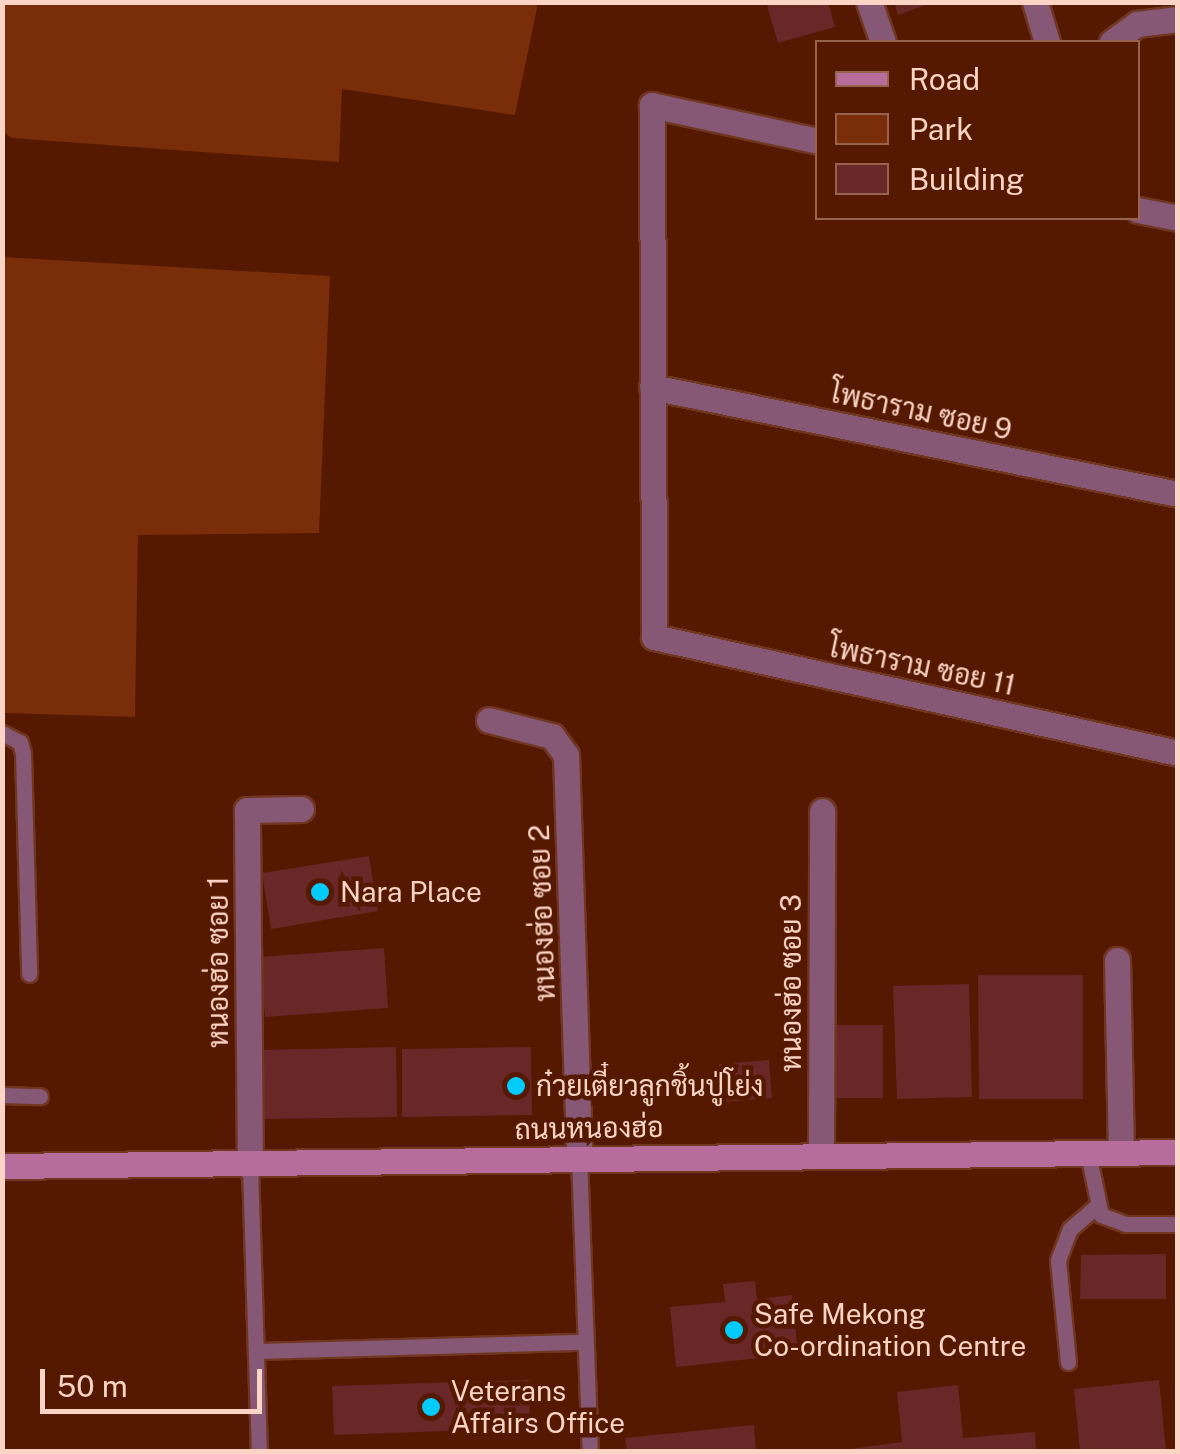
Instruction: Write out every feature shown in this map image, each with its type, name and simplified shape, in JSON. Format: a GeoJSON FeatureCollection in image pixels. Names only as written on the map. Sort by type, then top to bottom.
{"type":"FeatureCollection","features":[{"type":"Feature","properties":{"kind":"main road","name":"ถนนหนองฮ่อ"},"geometry":{"type":"LineString","coordinates":[[2,1166],[1178,1152]]}},
{"type":"Feature","properties":{"kind":"street"},"geometry":{"type":"LineString","coordinates":[[869,2],[882,40]]}},
{"type":"Feature","properties":{"kind":"street"},"geometry":{"type":"LineString","coordinates":[[1036,2],[1046,40]]}},
{"type":"Feature","properties":{"kind":"street"},"geometry":{"type":"LineString","coordinates":[[1114,40],[1134,13],[1178,20]]}},
{"type":"Feature","properties":{"kind":"street"},"geometry":{"type":"LineString","coordinates":[[652,387],[652,105],[815,140]]}},
{"type":"Feature","properties":{"kind":"street"},"geometry":{"type":"LineString","coordinates":[[1140,210],[1178,218]]}},
{"type":"Feature","properties":{"kind":"street","name":"โพธาราม ซอย 9"},"geometry":{"type":"LineString","coordinates":[[652,387],[1178,494]]}},
{"type":"Feature","properties":{"kind":"street","name":"โพธาราม ซอย 11"},"geometry":{"type":"LineString","coordinates":[[652,387],[654,637],[1178,753]]}},
{"type":"Feature","properties":{"kind":"street","name":"หนองฮ่อ ซอย 2"},"geometry":{"type":"LineString","coordinates":[[490,720],[552,736],[566,755],[580,1157]]}},
{"type":"Feature","properties":{"kind":"street","name":"หนองฮ่อ ซอย 1"},"geometry":{"type":"LineString","coordinates":[[250,1166],[247,810],[301,808]]}},
{"type":"Feature","properties":{"kind":"street","name":"หนองฮ่อ ซอย 3"},"geometry":{"type":"LineString","coordinates":[[820,1155],[822,811]]}},
{"type":"Feature","properties":{"kind":"street"},"geometry":{"type":"LineString","coordinates":[[1118,960],[1121,1152]]}},
{"type":"Feature","properties":{"kind":"lane"},"geometry":{"type":"LineString","coordinates":[[2,733],[20,742],[23,753],[28,974]]}},
{"type":"Feature","properties":{"kind":"lane"},"geometry":{"type":"LineString","coordinates":[[2,1095],[40,1096]]}},
{"type":"Feature","properties":{"kind":"lane"},"geometry":{"type":"LineString","coordinates":[[1088,1153],[1096,1206]]}},
{"type":"Feature","properties":{"kind":"lane"},"geometry":{"type":"LineString","coordinates":[[580,1157],[590,1452]]}},
{"type":"Feature","properties":{"kind":"lane"},"geometry":{"type":"LineString","coordinates":[[250,1166],[260,1452]]}},
{"type":"Feature","properties":{"kind":"lane"},"geometry":{"type":"LineString","coordinates":[[1096,1206],[1126,1224],[1178,1224]]}},
{"type":"Feature","properties":{"kind":"lane"},"geometry":{"type":"LineString","coordinates":[[1068,1362],[1058,1260],[1070,1229],[1096,1206]]}},
{"type":"Feature","properties":{"kind":"lane"},"geometry":{"type":"LineString","coordinates":[[256,1351],[585,1342]]}},
{"type":"Feature","properties":{"kind":"green space"},"geometry":{"type":"Polygon","coordinates":[[[2,3],[538,3],[515,115],[342,89],[339,162],[12,138],[3,132],[2,3]]]}},
{"type":"Feature","properties":{"kind":"green space"},"geometry":{"type":"Polygon","coordinates":[[[2,257],[330,276],[319,533],[138,535],[135,717],[3,713],[2,257]]]}},
{"type":"Feature","properties":{"kind":"building"},"geometry":{"type":"Polygon","coordinates":[[[766,2],[828,2],[835,27],[778,43],[766,2]]]}},
{"type":"Feature","properties":{"kind":"building"},"geometry":{"type":"Polygon","coordinates":[[[894,2],[931,2],[931,3],[898,15],[894,2]]]}},
{"type":"Feature","properties":{"kind":"building","name":"Nara Place"},"geometry":{"type":"Polygon","coordinates":[[[369,856],[378,911],[271,929],[262,873],[369,856]]]}},
{"type":"Feature","properties":{"kind":"building"},"geometry":{"type":"Polygon","coordinates":[[[384,948],[388,1008],[265,1017],[260,957],[384,948]]]}},
{"type":"Feature","properties":{"kind":"building"},"geometry":{"type":"Polygon","coordinates":[[[978,975],[1083,975],[1083,1099],[979,1099],[978,975]]]}},
{"type":"Feature","properties":{"kind":"building"},"geometry":{"type":"Polygon","coordinates":[[[969,984],[972,1097],[897,1099],[893,986],[969,984]]]}},
{"type":"Feature","properties":{"kind":"building"},"geometry":{"type":"Polygon","coordinates":[[[829,1025],[883,1025],[883,1098],[829,1098],[829,1025]]]}},
{"type":"Feature","properties":{"kind":"building"},"geometry":{"type":"Polygon","coordinates":[[[396,1047],[397,1117],[262,1119],[261,1050],[396,1047]]]}},
{"type":"Feature","properties":{"kind":"building"},"geometry":{"type":"Polygon","coordinates":[[[531,1047],[532,1115],[402,1117],[402,1049],[531,1047]]]}},
{"type":"Feature","properties":{"kind":"building"},"geometry":{"type":"Polygon","coordinates":[[[769,1060],[772,1098],[722,1102],[719,1064],[769,1060]]]}},
{"type":"Feature","properties":{"kind":"building"},"geometry":{"type":"Polygon","coordinates":[[[1166,1254],[1166,1299],[1080,1299],[1081,1255],[1166,1254]]]}},
{"type":"Feature","properties":{"kind":"building","name":"Safe Mekong Co-ordination Centre"},"geometry":{"type":"Polygon","coordinates":[[[755,1281],[757,1299],[792,1295],[798,1354],[676,1367],[670,1307],[725,1302],[723,1284],[755,1281]]]}},
{"type":"Feature","properties":{"kind":"building","name":"Veterans Affairs Office"},"geometry":{"type":"Polygon","coordinates":[[[529,1380],[530,1428],[334,1435],[332,1386],[529,1380]]]}},
{"type":"Feature","properties":{"kind":"building"},"geometry":{"type":"Polygon","coordinates":[[[1159,1380],[1166,1452],[1080,1452],[1074,1389],[1159,1380]]]}},
{"type":"Feature","properties":{"kind":"building"},"geometry":{"type":"Polygon","coordinates":[[[958,1385],[963,1438],[1035,1432],[1036,1452],[828,1452],[902,1442],[897,1392],[958,1385]]]}},
{"type":"Feature","properties":{"kind":"building"},"geometry":{"type":"Polygon","coordinates":[[[754,1425],[756,1452],[627,1452],[625,1438],[754,1425]]]}},
{"type":"Feature","properties":{"kind":"place","name":"Nara Place"},"geometry":{"type":"Point","coordinates":[320,892]}},
{"type":"Feature","properties":{"kind":"place","name":"ก๋วยเตี๋ยวลูกชิ้นปู่โย่ง"},"geometry":{"type":"Point","coordinates":[516,1086]}},
{"type":"Feature","properties":{"kind":"place","name":"Safe Mekong Co-ordination Centre"},"geometry":{"type":"Point","coordinates":[734,1330]}},
{"type":"Feature","properties":{"kind":"place","name":"Veterans Affairs Office"},"geometry":{"type":"Point","coordinates":[431,1407]}}]}
